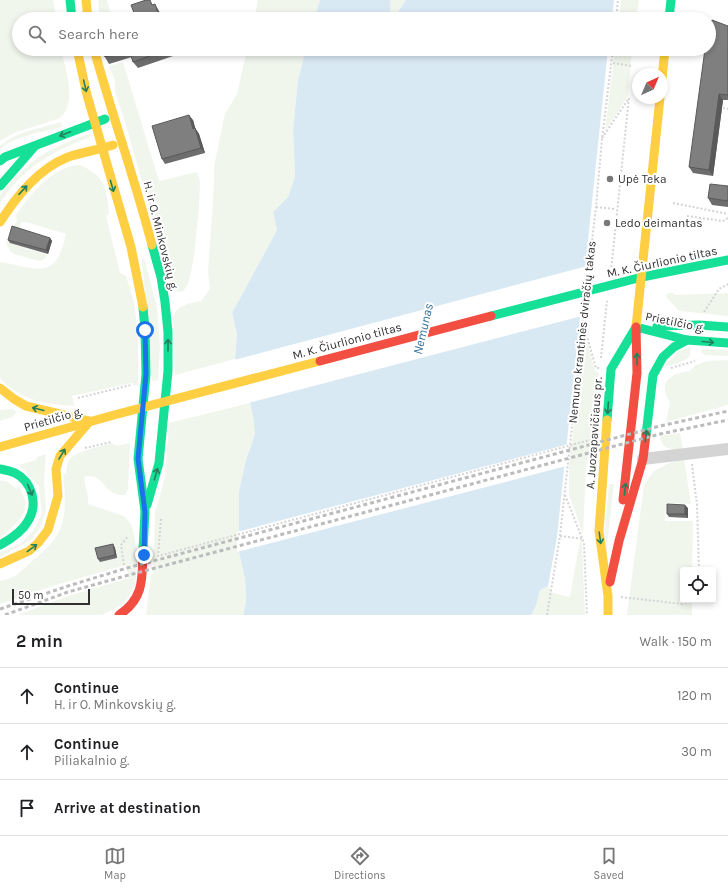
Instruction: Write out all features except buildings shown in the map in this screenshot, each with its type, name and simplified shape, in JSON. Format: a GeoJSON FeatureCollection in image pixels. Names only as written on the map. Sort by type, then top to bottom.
{"type":"FeatureCollection","features":[{"type":"Feature","properties":{"kind":"main road"},"geometry":{"type":"LineString","coordinates":[[70,0],[71,12]]}},
{"type":"Feature","properties":{"kind":"main road"},"geometry":{"type":"LineString","coordinates":[[86,0],[87,12]]}},
{"type":"Feature","properties":{"kind":"main road"},"geometry":{"type":"LineString","coordinates":[[669,12],[670,0]]}},
{"type":"Feature","properties":{"kind":"main road"},"geometry":{"type":"LineString","coordinates":[[79,56],[94,122],[131,247],[142,304],[145,330],[146,374],[138,459],[145,512],[144,555],[140,590],[131,607],[119,615]]}},
{"type":"Feature","properties":{"kind":"main road","name":"H. ir O. Minkovskių g."},"geometry":{"type":"LineString","coordinates":[[96,56],[105,90],[138,192],[161,277],[168,332],[168,371],[159,463],[145,512]]}},
{"type":"Feature","properties":{"kind":"main road"},"geometry":{"type":"LineString","coordinates":[[663,68],[664,56]]}},
{"type":"Feature","properties":{"kind":"main road"},"geometry":{"type":"LineString","coordinates":[[636,326],[659,104]]}},
{"type":"Feature","properties":{"kind":"main road"},"geometry":{"type":"LineString","coordinates":[[0,161],[5,157],[94,122],[114,117]]}},
{"type":"Feature","properties":{"kind":"main road"},"geometry":{"type":"LineString","coordinates":[[0,222],[16,197],[34,179],[51,166],[66,158],[122,142]]}},
{"type":"Feature","properties":{"kind":"main road"},"geometry":{"type":"LineString","coordinates":[[0,186],[36,145]]}},
{"type":"Feature","properties":{"kind":"main road","name":"M. K. Čiurlionio tiltas"},"geometry":{"type":"LineString","coordinates":[[114,415],[642,276],[728,260]]}},
{"type":"Feature","properties":{"kind":"main road","name":"Prietilčio g."},"geometry":{"type":"LineString","coordinates":[[636,326],[699,325],[728,328]]}},
{"type":"Feature","properties":{"kind":"main road","name":"Prietilčio g."},"geometry":{"type":"LineString","coordinates":[[636,326],[687,340],[728,344]]}},
{"type":"Feature","properties":{"kind":"main road","name":"A. Juozapavičiaus pr."},"geometry":{"type":"LineString","coordinates":[[619,541],[637,373],[636,326]]}},
{"type":"Feature","properties":{"kind":"main road","name":"A. Juozapavičiaus pr."},"geometry":{"type":"LineString","coordinates":[[608,615],[608,596],[599,531],[611,369],[636,326]]}},
{"type":"Feature","properties":{"kind":"main road","name":"A. Juozapavičiaus pr."},"geometry":{"type":"LineString","coordinates":[[608,596],[619,541],[643,459],[653,375],[663,357],[674,347],[687,340]]}},
{"type":"Feature","properties":{"kind":"main road"},"geometry":{"type":"LineString","coordinates":[[0,388],[26,406],[89,422],[60,456],[56,469],[58,496],[48,530],[38,543],[29,551],[0,564]]}},
{"type":"Feature","properties":{"kind":"main road","name":"Prietilčio g."},"geometry":{"type":"LineString","coordinates":[[0,447],[114,415]]}},
{"type":"Feature","properties":{"kind":"main road"},"geometry":{"type":"LineString","coordinates":[[0,469],[14,473],[23,479],[31,492],[34,502],[33,513],[27,524],[20,532],[0,545]]}},
{"type":"Feature","properties":{"kind":"street"},"geometry":{"type":"LineString","coordinates":[[643,459],[728,449]]}},
{"type":"Feature","properties":{"kind":"path"},"geometry":{"type":"LineString","coordinates":[[617,12],[618,0]]}},
{"type":"Feature","properties":{"kind":"path","name":"Nemuno krantinės dviračių takas"},"geometry":{"type":"LineString","coordinates":[[588,276],[611,56]]}},
{"type":"Feature","properties":{"kind":"path"},"geometry":{"type":"LineString","coordinates":[[613,63],[631,66]]}},
{"type":"Feature","properties":{"kind":"path"},"geometry":{"type":"LineString","coordinates":[[602,139],[630,97],[611,272]]}},
{"type":"Feature","properties":{"kind":"path"},"geometry":{"type":"LineString","coordinates":[[715,106],[728,109]]}},
{"type":"Feature","properties":{"kind":"path"},"geometry":{"type":"LineString","coordinates":[[674,203],[728,214]]}},
{"type":"Feature","properties":{"kind":"path"},"geometry":{"type":"LineString","coordinates":[[596,207],[614,209]]}},
{"type":"Feature","properties":{"kind":"path"},"geometry":{"type":"LineString","coordinates":[[687,216],[723,221],[728,218]]}},
{"type":"Feature","properties":{"kind":"path"},"geometry":{"type":"LineString","coordinates":[[703,314],[719,289],[728,284]]}},
{"type":"Feature","properties":{"kind":"path"},"geometry":{"type":"LineString","coordinates":[[601,361],[608,295]]}},
{"type":"Feature","properties":{"kind":"path","name":"Nemuno krantinės dviračių takas"},"geometry":{"type":"LineString","coordinates":[[547,615],[560,536],[585,307]]}},
{"type":"Feature","properties":{"kind":"path"},"geometry":{"type":"LineString","coordinates":[[583,322],[596,368],[600,368]]}},
{"type":"Feature","properties":{"kind":"path"},"geometry":{"type":"LineString","coordinates":[[668,372],[672,368],[695,361]]}},
{"type":"Feature","properties":{"kind":"path"},"geometry":{"type":"LineString","coordinates":[[78,398],[131,385]]}},
{"type":"Feature","properties":{"kind":"path"},"geometry":{"type":"LineString","coordinates":[[161,519],[158,556],[596,439]]}},
{"type":"Feature","properties":{"kind":"path"},"geometry":{"type":"LineString","coordinates":[[83,449],[111,442]]}},
{"type":"Feature","properties":{"kind":"path"},"geometry":{"type":"LineString","coordinates":[[691,454],[697,505],[699,567]]}},
{"type":"Feature","properties":{"kind":"path"},"geometry":{"type":"LineString","coordinates":[[565,494],[584,543],[587,615]]}},
{"type":"Feature","properties":{"kind":"path"},"geometry":{"type":"LineString","coordinates":[[124,565],[121,545],[128,536]]}},
{"type":"Feature","properties":{"kind":"path"},"geometry":{"type":"LineString","coordinates":[[560,536],[583,538]]}},
{"type":"Feature","properties":{"kind":"path"},"geometry":{"type":"LineString","coordinates":[[608,596],[682,604],[684,603]]}},
{"type":"Feature","properties":{"kind":"shaded area"},"geometry":{"type":"Polygon","coordinates":[[[0,0],[53,0],[55,12],[12,12],[12,56],[63,56],[69,85],[68,104],[65,112],[60,118],[14,133],[0,141],[0,0]]]}},
{"type":"Feature","properties":{"kind":"shaded area"},"geometry":{"type":"Polygon","coordinates":[[[98,0],[107,0],[110,12],[99,12],[98,0]]]}},
{"type":"Feature","properties":{"kind":"shaded area"},"geometry":{"type":"Polygon","coordinates":[[[258,0],[320,0],[316,12],[255,12],[258,0]]]}},
{"type":"Feature","properties":{"kind":"shaded area"},"geometry":{"type":"Polygon","coordinates":[[[390,0],[406,0],[398,12],[391,12],[390,0]]]}},
{"type":"Feature","properties":{"kind":"shaded area"},"geometry":{"type":"Polygon","coordinates":[[[621,0],[639,0],[637,12],[620,12],[621,0]]]}},
{"type":"Feature","properties":{"kind":"shaded area"},"geometry":{"type":"Polygon","coordinates":[[[245,56],[304,56],[298,80],[293,130],[295,176],[288,197],[273,212],[277,230],[232,313],[237,334],[235,359],[175,375],[173,317],[175,312],[184,305],[201,301],[210,289],[208,272],[214,166],[225,114],[237,94],[245,56]]]}},
{"type":"Feature","properties":{"kind":"shaded area"},"geometry":{"type":"Polygon","coordinates":[[[614,56],[631,56],[628,96],[605,131],[614,56]]]}},
{"type":"Feature","properties":{"kind":"shaded area"},"geometry":{"type":"Polygon","coordinates":[[[123,62],[159,181],[197,172],[200,182],[194,257],[190,277],[187,286],[183,291],[179,292],[172,288],[126,125],[115,92],[115,80],[109,66],[123,62]]]}},
{"type":"Feature","properties":{"kind":"shaded area"},"geometry":{"type":"Polygon","coordinates":[[[61,122],[62,127],[21,138],[0,149],[0,146],[13,137],[61,122]]]}},
{"type":"Feature","properties":{"kind":"shaded area"},"geometry":{"type":"Polygon","coordinates":[[[88,134],[90,135],[89,138],[50,155],[38,163],[17,181],[0,204],[0,195],[3,190],[38,157],[52,149],[88,134]]]}},
{"type":"Feature","properties":{"kind":"shaded area"},"geometry":{"type":"Polygon","coordinates":[[[80,165],[100,178],[106,190],[109,214],[106,216],[120,273],[126,276],[134,302],[138,333],[138,385],[134,386],[132,383],[72,396],[75,406],[34,400],[16,392],[0,378],[0,262],[25,267],[44,268],[51,266],[57,259],[62,249],[66,234],[26,222],[21,222],[20,231],[10,243],[47,255],[46,258],[41,261],[14,254],[10,251],[6,243],[17,220],[15,216],[35,191],[60,170],[80,165]]]}},
{"type":"Feature","properties":{"kind":"shaded area"},"geometry":{"type":"Polygon","coordinates":[[[144,258],[157,307],[160,347],[158,380],[152,381],[142,259],[144,258]]]}},
{"type":"Feature","properties":{"kind":"shaded area"},"geometry":{"type":"Polygon","coordinates":[[[668,293],[674,293],[674,295],[728,293],[728,316],[679,311],[667,298],[666,295],[668,293]]]}},
{"type":"Feature","properties":{"kind":"shaded area"},"geometry":{"type":"Polygon","coordinates":[[[585,333],[595,371],[599,373],[586,471],[583,534],[569,495],[569,465],[585,333]]]}},
{"type":"Feature","properties":{"kind":"shaded area"},"geometry":{"type":"Polygon","coordinates":[[[690,347],[690,355],[687,359],[663,367],[678,352],[690,347]]]}},
{"type":"Feature","properties":{"kind":"shaded area"},"geometry":{"type":"Polygon","coordinates":[[[702,349],[728,350],[728,356],[705,355],[701,352],[702,349]]]}},
{"type":"Feature","properties":{"kind":"shaded area"},"geometry":{"type":"Polygon","coordinates":[[[728,360],[728,405],[666,422],[670,402],[666,395],[665,384],[671,377],[690,371],[698,364],[728,360]]]}},
{"type":"Feature","properties":{"kind":"shaded area"},"geometry":{"type":"Polygon","coordinates":[[[250,403],[255,434],[246,460],[239,492],[239,552],[245,579],[246,602],[243,615],[146,615],[151,575],[153,574],[155,513],[165,477],[169,423],[250,403]]]}},
{"type":"Feature","properties":{"kind":"shaded area"},"geometry":{"type":"Polygon","coordinates":[[[13,409],[17,412],[12,417],[0,421],[0,410],[13,409]]]}},
{"type":"Feature","properties":{"kind":"shaded area"},"geometry":{"type":"Polygon","coordinates":[[[680,433],[683,449],[671,449],[665,447],[661,441],[660,436],[680,433]]]}},
{"type":"Feature","properties":{"kind":"shaded area"},"geometry":{"type":"Polygon","coordinates":[[[112,443],[118,445],[130,443],[128,489],[125,495],[115,494],[95,477],[85,476],[85,483],[88,504],[124,516],[131,524],[138,559],[135,584],[125,603],[102,615],[18,615],[68,596],[129,578],[126,565],[52,586],[0,604],[0,581],[6,580],[19,573],[43,552],[58,533],[62,524],[65,502],[63,474],[66,474],[70,459],[83,451],[112,443]]]}},
{"type":"Feature","properties":{"kind":"shaded area"},"geometry":{"type":"Polygon","coordinates":[[[46,454],[44,482],[46,510],[40,528],[31,540],[0,557],[0,552],[20,544],[33,531],[42,514],[39,486],[19,465],[36,460],[37,457],[46,454]]]}},
{"type":"Feature","properties":{"kind":"shaded area"},"geometry":{"type":"Polygon","coordinates":[[[684,459],[691,504],[666,503],[665,521],[693,521],[692,567],[680,567],[680,603],[692,603],[692,615],[627,615],[644,484],[654,471],[669,463],[684,459]]]}},
{"type":"Feature","properties":{"kind":"shaded area"},"geometry":{"type":"Polygon","coordinates":[[[0,480],[8,482],[17,489],[19,486],[25,499],[25,507],[24,512],[18,522],[0,538],[0,480]]]}},
{"type":"Feature","properties":{"kind":"shaded area"},"geometry":{"type":"Polygon","coordinates":[[[609,484],[614,484],[606,556],[605,523],[609,484]]]}},
{"type":"Feature","properties":{"kind":"shaded area"},"geometry":{"type":"Polygon","coordinates":[[[580,540],[582,541],[585,615],[531,615],[536,606],[540,590],[548,586],[553,593],[570,597],[580,540]]]}},
{"type":"Feature","properties":{"kind":"water"},"geometry":{"type":"Polygon","coordinates":[[[320,0],[390,0],[391,12],[316,12],[320,0]]]}},
{"type":"Feature","properties":{"kind":"water"},"geometry":{"type":"Polygon","coordinates":[[[406,0],[614,0],[613,12],[398,12],[406,0]]]}},
{"type":"Feature","properties":{"kind":"water","name":"Nemunas"},"geometry":{"type":"Polygon","coordinates":[[[304,56],[607,56],[557,537],[548,586],[540,590],[536,606],[531,615],[243,615],[246,602],[245,579],[239,552],[239,491],[246,460],[255,434],[250,403],[235,359],[237,334],[232,313],[277,230],[273,212],[288,197],[295,176],[293,130],[298,80],[304,56]]]}},
{"type":"Feature","properties":{"kind":"pier"},"geometry":{"type":"Polygon","coordinates":[[[587,266],[582,316],[248,403],[234,360],[587,266]]]}},
{"type":"Feature","properties":{"kind":"pier"},"geometry":{"type":"Polygon","coordinates":[[[569,444],[566,466],[237,552],[237,532],[569,444]]]}},
{"type":"Feature","properties":{"kind":"railway"},"geometry":{"type":"LineString","coordinates":[[0,609],[127,568],[660,426],[728,411]]}},
{"type":"Feature","properties":{"kind":"railway"},"geometry":{"type":"LineString","coordinates":[[5,615],[68,592],[129,575],[660,434],[728,420]]}},
{"type":"Feature","properties":{"kind":"traffic: fast"},"geometry":{"type":"LineString","coordinates":[[70,0],[71,12]]}},
{"type":"Feature","properties":{"kind":"traffic: fast"},"geometry":{"type":"LineString","coordinates":[[670,12],[671,0]]}},
{"type":"Feature","properties":{"kind":"traffic: fast"},"geometry":{"type":"LineString","coordinates":[[0,161],[5,157],[105,119]]}},
{"type":"Feature","properties":{"kind":"traffic: fast"},"geometry":{"type":"LineString","coordinates":[[0,186],[34,147]]}},
{"type":"Feature","properties":{"kind":"traffic: fast"},"geometry":{"type":"LineString","coordinates":[[147,505],[159,463],[168,371],[168,332],[165,302],[161,277],[152,245]]}},
{"type":"Feature","properties":{"kind":"traffic: fast"},"geometry":{"type":"LineString","coordinates":[[491,316],[642,277],[728,260]]}},
{"type":"Feature","properties":{"kind":"traffic: fast"},"geometry":{"type":"LineString","coordinates":[[143,307],[146,374],[138,459],[145,511],[143,550]]}},
{"type":"Feature","properties":{"kind":"traffic: fast"},"geometry":{"type":"LineString","coordinates":[[657,326],[699,325],[728,327]]}},
{"type":"Feature","properties":{"kind":"traffic: fast"},"geometry":{"type":"LineString","coordinates":[[607,420],[611,369],[636,327]]}},
{"type":"Feature","properties":{"kind":"traffic: fast"},"geometry":{"type":"LineString","coordinates":[[636,327],[687,340],[728,343]]}},
{"type":"Feature","properties":{"kind":"traffic: fast"},"geometry":{"type":"LineString","coordinates":[[646,435],[653,375],[663,357],[674,347],[687,340]]}},
{"type":"Feature","properties":{"kind":"traffic: fast"},"geometry":{"type":"LineString","coordinates":[[0,469],[15,473],[21,477],[30,488],[33,501],[31,515],[26,525],[16,535],[0,545]]}},
{"type":"Feature","properties":{"kind":"traffic: slow"},"geometry":{"type":"LineString","coordinates":[[86,0],[87,12]]}},
{"type":"Feature","properties":{"kind":"traffic: slow"},"geometry":{"type":"LineString","coordinates":[[79,56],[87,95],[131,247],[143,307]]}},
{"type":"Feature","properties":{"kind":"traffic: slow"},"geometry":{"type":"LineString","coordinates":[[96,56],[152,245]]}},
{"type":"Feature","properties":{"kind":"traffic: slow"},"geometry":{"type":"LineString","coordinates":[[663,68],[664,56]]}},
{"type":"Feature","properties":{"kind":"traffic: slow"},"geometry":{"type":"LineString","coordinates":[[636,327],[659,104]]}},
{"type":"Feature","properties":{"kind":"traffic: slow"},"geometry":{"type":"LineString","coordinates":[[0,222],[29,184],[57,162],[68,157],[113,145]]}},
{"type":"Feature","properties":{"kind":"traffic: slow"},"geometry":{"type":"LineString","coordinates":[[0,447],[114,415],[320,361]]}},
{"type":"Feature","properties":{"kind":"traffic: slow"},"geometry":{"type":"LineString","coordinates":[[0,388],[26,406],[89,421]]}},
{"type":"Feature","properties":{"kind":"traffic: slow"},"geometry":{"type":"LineString","coordinates":[[607,420],[599,531],[608,596],[608,615]]}},
{"type":"Feature","properties":{"kind":"traffic: slow"},"geometry":{"type":"LineString","coordinates":[[0,564],[29,551],[38,543],[48,530],[58,496],[56,469],[60,456],[89,422]]}},
{"type":"Feature","properties":{"kind":"traffic: jam"},"geometry":{"type":"LineString","coordinates":[[320,361],[491,316]]}},
{"type":"Feature","properties":{"kind":"traffic: jam"},"geometry":{"type":"LineString","coordinates":[[623,500],[637,373],[636,327]]}},
{"type":"Feature","properties":{"kind":"traffic: jam"},"geometry":{"type":"LineString","coordinates":[[610,582],[619,541],[643,459],[646,435]]}},
{"type":"Feature","properties":{"kind":"traffic: jam"},"geometry":{"type":"LineString","coordinates":[[119,615],[134,601],[138,594],[142,578],[143,550]]}},
{"type":"Feature","properties":{"kind":"place","name":"Upė Teka"},"geometry":{"type":"Point","coordinates":[610,179]}},
{"type":"Feature","properties":{"kind":"place","name":"Ledo deimantas"},"geometry":{"type":"Point","coordinates":[607,223]}},
{"type":"Feature","properties":{"kind":"route"},"geometry":{"type":"LineString","coordinates":[[144,555],[145,512],[138,459],[146,374],[145,330]]}}]}
